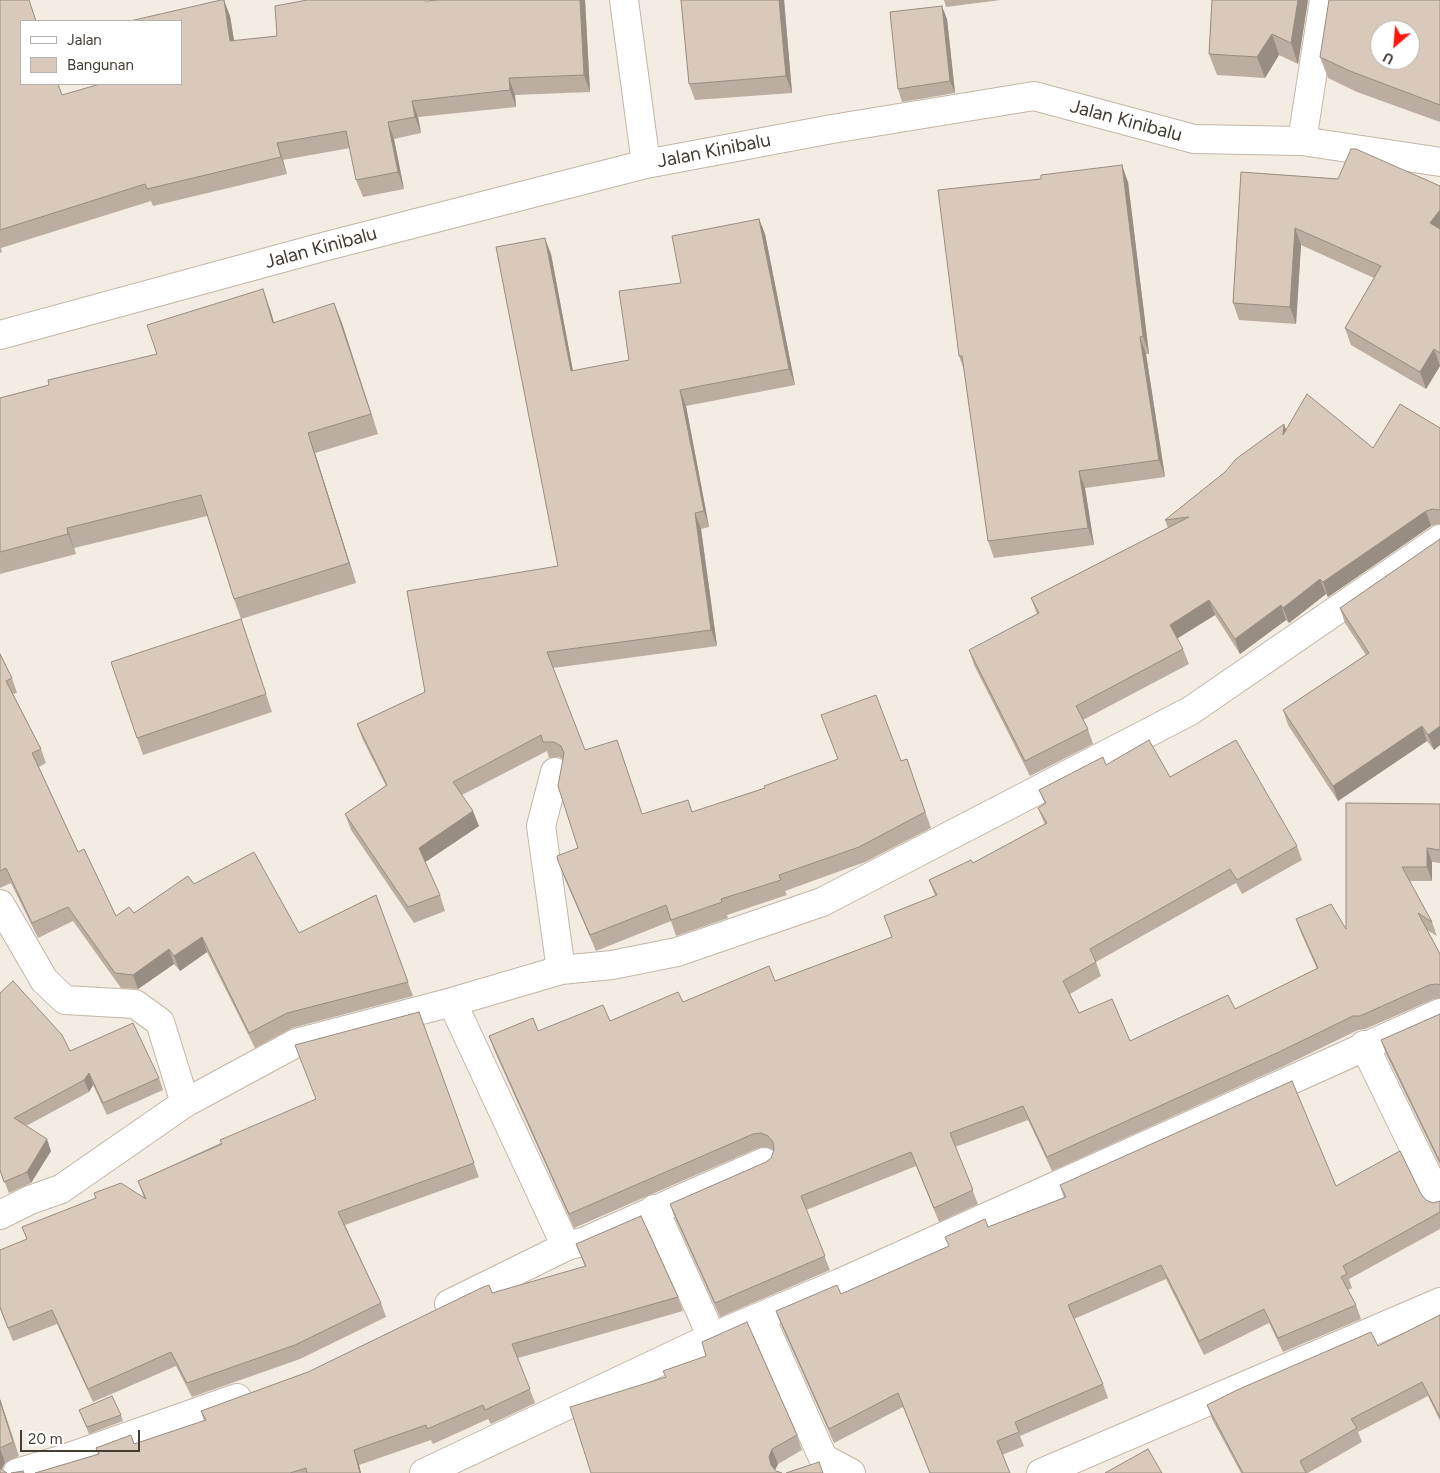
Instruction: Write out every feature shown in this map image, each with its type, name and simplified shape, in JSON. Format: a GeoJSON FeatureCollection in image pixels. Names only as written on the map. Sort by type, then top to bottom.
{"type":"FeatureCollection","features":[{"type":"Feature","properties":{"kind":"street"},"geometry":{"type":"LineString","coordinates":[[624,0],[646,164]]}},
{"type":"Feature","properties":{"kind":"street"},"geometry":{"type":"LineString","coordinates":[[1302,141],[1324,0]]}},
{"type":"Feature","properties":{"kind":"street","name":"Jalan Kinibalu"},"geometry":{"type":"LineString","coordinates":[[0,335],[318,248],[646,164],[832,129],[1034,96],[1194,139],[1302,141],[1440,162]]}},
{"type":"Feature","properties":{"kind":"street"},"geometry":{"type":"LineString","coordinates":[[0,1215],[30,1200],[61,1189],[185,1103],[296,1043],[452,1002],[561,970],[612,964],[677,952],[822,902],[1190,711],[1440,539]]}},
{"type":"Feature","properties":{"kind":"street"},"geometry":{"type":"LineString","coordinates":[[555,772],[541,826],[561,970]]}},
{"type":"Feature","properties":{"kind":"street"},"geometry":{"type":"LineString","coordinates":[[0,904],[44,980],[65,1000],[135,1004],[160,1022],[185,1103]]}},
{"type":"Feature","properties":{"kind":"street"},"geometry":{"type":"LineString","coordinates":[[452,1002],[562,1238],[570,1245]]}},
{"type":"Feature","properties":{"kind":"street"},"geometry":{"type":"LineString","coordinates":[[424,1473],[712,1337],[761,1318],[1364,1045],[1440,1013]]}},
{"type":"Feature","properties":{"kind":"street"},"geometry":{"type":"LineString","coordinates":[[1364,1045],[1440,1201]]}},
{"type":"Feature","properties":{"kind":"street"},"geometry":{"type":"LineString","coordinates":[[429,1314],[570,1245],[583,1242],[764,1162]]}},
{"type":"Feature","properties":{"kind":"street"},"geometry":{"type":"LineString","coordinates":[[654,1209],[712,1337]]}},
{"type":"Feature","properties":{"kind":"street"},"geometry":{"type":"LineString","coordinates":[[1041,1473],[1076,1466],[1440,1302]]}},
{"type":"Feature","properties":{"kind":"street"},"geometry":{"type":"LineString","coordinates":[[761,1318],[823,1458],[851,1473]]}},
{"type":"Feature","properties":{"kind":"street"},"geometry":{"type":"LineString","coordinates":[[17,1473],[64,1460],[260,1390]]}},
{"type":"Feature","properties":{"kind":"street"},"geometry":{"type":"LineString","coordinates":[[798,1469],[823,1458]]}},
{"type":"Feature","properties":{"kind":"building"},"geometry":{"type":"Polygon","coordinates":[[[0,0],[29,0],[36,20],[20,20],[20,85],[58,85],[62,95],[97,85],[182,85],[182,20],[134,20],[221,0],[224,0],[230,41],[277,36],[275,6],[307,0],[580,0],[584,75],[509,78],[510,90],[412,101],[415,117],[388,122],[398,172],[356,180],[346,131],[277,143],[281,157],[147,189],[145,184],[0,230],[0,0]]]}},
{"type":"Feature","properties":{"kind":"building"},"geometry":{"type":"Polygon","coordinates":[[[681,0],[779,0],[786,76],[689,84],[681,0]]]}},
{"type":"Feature","properties":{"kind":"building"},"geometry":{"type":"Polygon","coordinates":[[[1212,0],[1298,0],[1291,43],[1272,34],[1257,57],[1209,54],[1212,0]]]}},
{"type":"Feature","properties":{"kind":"building"},"geometry":{"type":"Polygon","coordinates":[[[1329,0],[1440,0],[1440,105],[1350,71],[1320,57],[1329,0]]]}},
{"type":"Feature","properties":{"kind":"building"},"geometry":{"type":"Polygon","coordinates":[[[942,6],[950,81],[898,89],[890,12],[942,6]]]}},
{"type":"Feature","properties":{"kind":"building"},"geometry":{"type":"Polygon","coordinates":[[[1351,149],[1356,149],[1440,186],[1440,210],[1430,223],[1440,229],[1440,353],[1434,349],[1420,372],[1345,328],[1381,266],[1295,228],[1290,307],[1233,303],[1241,172],[1338,179],[1351,149]]]}},
{"type":"Feature","properties":{"kind":"building"},"geometry":{"type":"Polygon","coordinates":[[[1122,165],[1143,336],[1140,337],[1159,460],[1079,471],[1088,528],[988,541],[962,356],[959,356],[938,190],[1041,179],[1041,175],[1122,165]]]}},
{"type":"Feature","properties":{"kind":"building"},"geometry":{"type":"Polygon","coordinates":[[[759,219],[789,369],[680,390],[704,511],[695,513],[711,630],[547,652],[585,750],[617,740],[642,814],[688,800],[692,812],[765,788],[764,786],[838,759],[821,715],[876,695],[901,761],[907,759],[925,812],[859,847],[779,875],[781,880],[721,899],[722,902],[671,920],[666,905],[590,935],[557,856],[578,848],[558,786],[564,753],[561,746],[554,742],[543,742],[541,735],[453,782],[473,811],[419,848],[440,895],[408,907],[345,814],[387,785],[357,724],[425,692],[407,591],[558,566],[496,247],[545,238],[571,371],[629,360],[619,291],[681,283],[672,236],[759,219]]]}},
{"type":"Feature","properties":{"kind":"building"},"geometry":{"type":"Polygon","coordinates":[[[263,289],[273,323],[334,303],[371,414],[308,433],[349,563],[234,599],[201,495],[67,528],[68,534],[0,552],[0,398],[49,385],[48,380],[157,354],[147,325],[263,289]]]}},
{"type":"Feature","properties":{"kind":"building"},"geometry":{"type":"Polygon","coordinates":[[[1307,394],[1373,448],[1400,404],[1440,428],[1440,510],[1426,511],[1323,582],[1320,579],[1283,608],[1281,605],[1235,639],[1209,600],[1170,625],[1183,649],[1076,706],[1088,729],[1025,761],[969,650],[1039,613],[1031,598],[1189,517],[1165,520],[1225,472],[1236,459],[1284,424],[1283,435],[1307,394]]]}},
{"type":"Feature","properties":{"kind":"building"},"geometry":{"type":"Polygon","coordinates":[[[1440,539],[1440,726],[1428,735],[1422,726],[1333,786],[1283,710],[1369,653],[1340,608],[1440,539]]]}},
{"type":"Feature","properties":{"kind":"building"},"geometry":{"type":"Polygon","coordinates":[[[241,619],[266,694],[137,738],[111,662],[241,619]]]}},
{"type":"Feature","properties":{"kind":"building"},"geometry":{"type":"Polygon","coordinates":[[[0,654],[12,678],[6,681],[41,749],[32,753],[78,852],[84,849],[116,916],[129,907],[134,913],[188,876],[194,884],[254,852],[299,933],[376,895],[408,982],[287,1013],[249,1033],[202,937],[174,956],[169,949],[133,975],[115,973],[68,907],[32,923],[6,868],[0,871],[0,654]]]}},
{"type":"Feature","properties":{"kind":"building"},"geometry":{"type":"Polygon","coordinates":[[[1149,740],[1170,777],[1236,740],[1297,846],[1237,880],[1230,869],[1090,949],[1096,962],[1063,981],[1079,1013],[1112,999],[1130,1041],[1228,995],[1235,1009],[1318,968],[1296,919],[1331,904],[1346,929],[1346,803],[1440,804],[1440,850],[1427,848],[1427,867],[1402,867],[1432,922],[1418,913],[1440,954],[1440,985],[1429,985],[1360,1016],[1353,1016],[1279,1052],[1047,1157],[1023,1106],[950,1133],[973,1190],[934,1208],[911,1152],[801,1196],[825,1256],[715,1303],[670,1204],[766,1162],[771,1158],[774,1150],[773,1142],[768,1136],[761,1133],[753,1134],[569,1214],[489,1036],[533,1018],[538,1031],[603,1005],[610,1021],[678,992],[683,1002],[769,966],[775,981],[892,937],[884,916],[937,895],[929,880],[971,860],[973,863],[1047,823],[1038,808],[1046,803],[1039,790],[1103,757],[1106,765],[1149,740]]]}},
{"type":"Feature","properties":{"kind":"building"},"geometry":{"type":"Polygon","coordinates":[[[13,981],[62,1035],[70,1051],[133,1023],[159,1078],[103,1103],[89,1073],[84,1080],[14,1118],[47,1139],[27,1172],[4,1182],[0,1170],[0,993],[13,981]]]}},
{"type":"Feature","properties":{"kind":"building"},"geometry":{"type":"Polygon","coordinates":[[[419,1012],[474,1163],[338,1212],[381,1303],[295,1345],[187,1383],[171,1352],[88,1389],[52,1310],[8,1328],[0,1307],[0,1250],[27,1239],[22,1227],[96,1198],[94,1193],[121,1183],[146,1199],[138,1181],[222,1144],[220,1140],[316,1099],[295,1045],[419,1012]]]}},
{"type":"Feature","properties":{"kind":"building"},"geometry":{"type":"Polygon","coordinates":[[[1440,1014],[1440,1162],[1381,1040],[1440,1014]]]}},
{"type":"Feature","properties":{"kind":"building"},"geometry":{"type":"Polygon","coordinates":[[[1292,1081],[1336,1186],[1400,1151],[1421,1194],[1426,1200],[1433,1203],[1440,1201],[1440,1212],[1343,1266],[1347,1274],[1341,1277],[1356,1305],[1278,1338],[1264,1309],[1199,1341],[1161,1265],[1068,1305],[1103,1384],[1015,1422],[1019,1432],[997,1441],[1010,1473],[930,1473],[898,1393],[829,1429],[776,1311],[837,1285],[841,1294],[949,1246],[945,1237],[985,1219],[988,1227],[1066,1197],[1060,1185],[1292,1081]]]}},
{"type":"Feature","properties":{"kind":"building"},"geometry":{"type":"Polygon","coordinates":[[[641,1216],[678,1297],[512,1344],[530,1389],[485,1410],[483,1405],[427,1429],[426,1425],[354,1450],[360,1473],[307,1473],[306,1468],[290,1473],[35,1473],[99,1454],[96,1448],[131,1435],[134,1444],[206,1420],[201,1411],[308,1372],[481,1288],[489,1285],[492,1293],[586,1266],[576,1244],[641,1216]]]}},
{"type":"Feature","properties":{"kind":"building"},"geometry":{"type":"Polygon","coordinates":[[[1440,1315],[1440,1417],[1422,1382],[1351,1419],[1357,1428],[1300,1461],[1306,1473],[1243,1473],[1207,1405],[1237,1390],[1371,1332],[1378,1346],[1440,1315]]]}},
{"type":"Feature","properties":{"kind":"building"},"geometry":{"type":"Polygon","coordinates":[[[747,1322],[797,1435],[772,1449],[769,1457],[771,1465],[776,1471],[782,1473],[591,1473],[570,1407],[666,1377],[663,1371],[706,1356],[702,1342],[747,1322]]]}},
{"type":"Feature","properties":{"kind":"building"},"geometry":{"type":"Polygon","coordinates":[[[112,1396],[121,1415],[87,1427],[79,1410],[112,1396]]]}},
{"type":"Feature","properties":{"kind":"building"},"geometry":{"type":"Polygon","coordinates":[[[0,1401],[13,1442],[0,1448],[0,1401]]]}},
{"type":"Feature","properties":{"kind":"building"},"geometry":{"type":"Polygon","coordinates":[[[1148,1449],[1162,1473],[1105,1473],[1148,1449]]]}},
{"type":"Feature","properties":{"kind":"building"},"geometry":{"type":"Polygon","coordinates":[[[819,1462],[823,1473],[786,1473],[819,1462]]]}},
{"type":"Feature","properties":{"kind":"building"},"geometry":{"type":"Polygon","coordinates":[[[1,1469],[7,1473],[0,1473],[1,1469]]]}}]}
